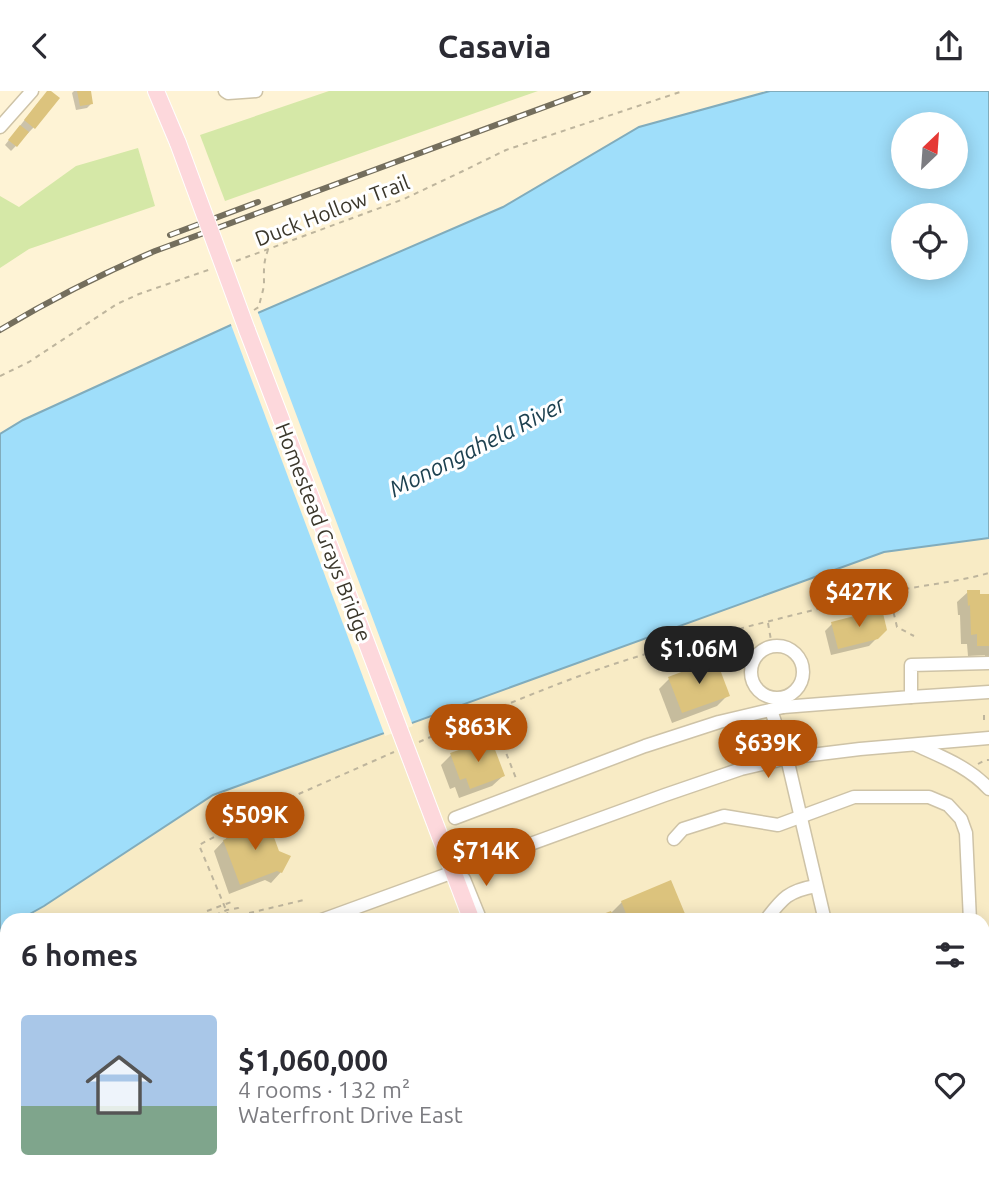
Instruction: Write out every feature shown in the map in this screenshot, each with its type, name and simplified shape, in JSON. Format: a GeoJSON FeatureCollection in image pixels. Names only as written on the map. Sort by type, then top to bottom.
{"type":"FeatureCollection","features":[{"type":"Feature","properties":{"kind":"main road","name":"Homestead Grays Bridge"},"geometry":{"type":"LineString","coordinates":[[156,91],[469,913]]}},
{"type":"Feature","properties":{"kind":"street"},"geometry":{"type":"LineString","coordinates":[[0,127],[32,91]]}},
{"type":"Feature","properties":{"kind":"street"},"geometry":{"type":"LineString","coordinates":[[225,91],[257,91]]}},
{"type":"Feature","properties":{"kind":"street"},"geometry":{"type":"LineString","coordinates":[[778,705],[796,691],[804,676],[801,660],[789,648],[772,646],[760,652],[752,663],[750,677],[756,689],[778,705],[787,758],[822,913]]}},
{"type":"Feature","properties":{"kind":"street"},"geometry":{"type":"LineString","coordinates":[[911,697],[911,665],[989,663]]}},
{"type":"Feature","properties":{"kind":"street"},"geometry":{"type":"LineString","coordinates":[[455,818],[668,739],[778,705],[989,692]]}},
{"type":"Feature","properties":{"kind":"street"},"geometry":{"type":"LineString","coordinates":[[341,913],[741,769],[787,758],[860,749],[989,739]]}},
{"type":"Feature","properties":{"kind":"street"},"geometry":{"type":"LineString","coordinates":[[915,745],[972,773],[989,789]]}},
{"type":"Feature","properties":{"kind":"street"},"geometry":{"type":"LineString","coordinates":[[674,839],[683,829],[724,815],[778,825],[855,797],[929,797],[948,805],[961,819],[966,833],[970,913]]}},
{"type":"Feature","properties":{"kind":"street"},"geometry":{"type":"LineString","coordinates":[[460,869],[478,913]]}},
{"type":"Feature","properties":{"kind":"street"},"geometry":{"type":"LineString","coordinates":[[771,913],[782,899],[796,889],[816,886]]}},
{"type":"Feature","properties":{"kind":"path","name":"Duck Hollow Trail"},"geometry":{"type":"LineString","coordinates":[[232,262],[404,199],[506,150],[683,91]]}},
{"type":"Feature","properties":{"kind":"path"},"geometry":{"type":"LineString","coordinates":[[247,314],[258,307],[264,286],[264,259],[269,249]]}},
{"type":"Feature","properties":{"kind":"path"},"geometry":{"type":"LineString","coordinates":[[0,376],[29,362],[117,304],[220,266]]}},
{"type":"Feature","properties":{"kind":"path"},"geometry":{"type":"LineString","coordinates":[[410,746],[569,679],[666,648],[889,593],[989,573]]}},
{"type":"Feature","properties":{"kind":"path"},"geometry":{"type":"LineString","coordinates":[[889,593],[897,627],[914,636]]}},
{"type":"Feature","properties":{"kind":"path"},"geometry":{"type":"LineString","coordinates":[[768,622],[772,646]]}},
{"type":"Feature","properties":{"kind":"path"},"geometry":{"type":"LineString","coordinates":[[984,715],[984,722]]}},
{"type":"Feature","properties":{"kind":"path"},"geometry":{"type":"LineString","coordinates":[[457,726],[460,731],[496,727],[522,793]]}},
{"type":"Feature","properties":{"kind":"path"},"geometry":{"type":"LineString","coordinates":[[227,913],[199,845],[276,804],[398,751]]}},
{"type":"Feature","properties":{"kind":"path"},"geometry":{"type":"LineString","coordinates":[[984,754],[985,760]]}},
{"type":"Feature","properties":{"kind":"path"},"geometry":{"type":"LineString","coordinates":[[975,768],[989,760]]}},
{"type":"Feature","properties":{"kind":"path"},"geometry":{"type":"LineString","coordinates":[[249,913],[304,900]]}},
{"type":"Feature","properties":{"kind":"path"},"geometry":{"type":"LineString","coordinates":[[206,911],[234,901]]}},
{"type":"Feature","properties":{"kind":"path"},"geometry":{"type":"LineString","coordinates":[[220,913],[238,908],[240,913]]}},
{"type":"Feature","properties":{"kind":"shaded area"},"geometry":{"type":"Polygon","coordinates":[[[989,538],[989,913],[34,913],[213,795],[884,552],[989,538]]]}},
{"type":"Feature","properties":{"kind":"green space"},"geometry":{"type":"Polygon","coordinates":[[[329,91],[538,91],[225,201],[200,135],[329,91]]]}},
{"type":"Feature","properties":{"kind":"green space"},"geometry":{"type":"Polygon","coordinates":[[[138,148],[155,206],[29,249],[0,268],[0,196],[19,207],[76,166],[138,148]]]}},
{"type":"Feature","properties":{"kind":"water","name":"Monongahela River"},"geometry":{"type":"Polygon","coordinates":[[[770,91],[989,91],[989,538],[884,552],[213,795],[32,913],[0,913],[0,434],[23,420],[244,319],[503,207],[639,127],[770,91]]]}},
{"type":"Feature","properties":{"kind":"pier"},"geometry":{"type":"Polygon","coordinates":[[[257,310],[413,726],[385,736],[230,322],[257,310]]]}},
{"type":"Feature","properties":{"kind":"building"},"geometry":{"type":"Polygon","coordinates":[[[47,91],[60,98],[35,129],[24,120],[47,91]]]}},
{"type":"Feature","properties":{"kind":"building"},"geometry":{"type":"Polygon","coordinates":[[[77,91],[91,91],[93,104],[80,106],[77,91]]]}},
{"type":"Feature","properties":{"kind":"building"},"geometry":{"type":"Polygon","coordinates":[[[20,125],[29,132],[17,147],[8,140],[20,125]]]}},
{"type":"Feature","properties":{"kind":"building"},"geometry":{"type":"Polygon","coordinates":[[[967,590],[980,590],[980,594],[989,594],[989,646],[977,646],[977,634],[971,635],[967,590]]]}},
{"type":"Feature","properties":{"kind":"building"},"geometry":{"type":"Polygon","coordinates":[[[882,609],[887,630],[878,639],[838,649],[831,622],[882,609]]]}},
{"type":"Feature","properties":{"kind":"building"},"geometry":{"type":"Polygon","coordinates":[[[716,659],[730,696],[682,713],[668,677],[716,659]]]}},
{"type":"Feature","properties":{"kind":"building"},"geometry":{"type":"Polygon","coordinates":[[[491,739],[505,776],[470,789],[466,778],[460,780],[450,753],[491,739]]]}},
{"type":"Feature","properties":{"kind":"building"},"geometry":{"type":"Polygon","coordinates":[[[260,818],[265,831],[271,829],[279,851],[291,856],[282,873],[277,871],[240,885],[223,840],[237,835],[234,827],[260,818]]]}},
{"type":"Feature","properties":{"kind":"building"},"geometry":{"type":"Polygon","coordinates":[[[671,880],[685,913],[626,913],[621,901],[671,880]]]}},
{"type":"Feature","properties":{"kind":"railway"},"geometry":{"type":"LineString","coordinates":[[0,330],[76,288],[155,251],[588,91]]}},
{"type":"Feature","properties":{"kind":"railway"},"geometry":{"type":"LineString","coordinates":[[170,235],[258,202]]}}]}
